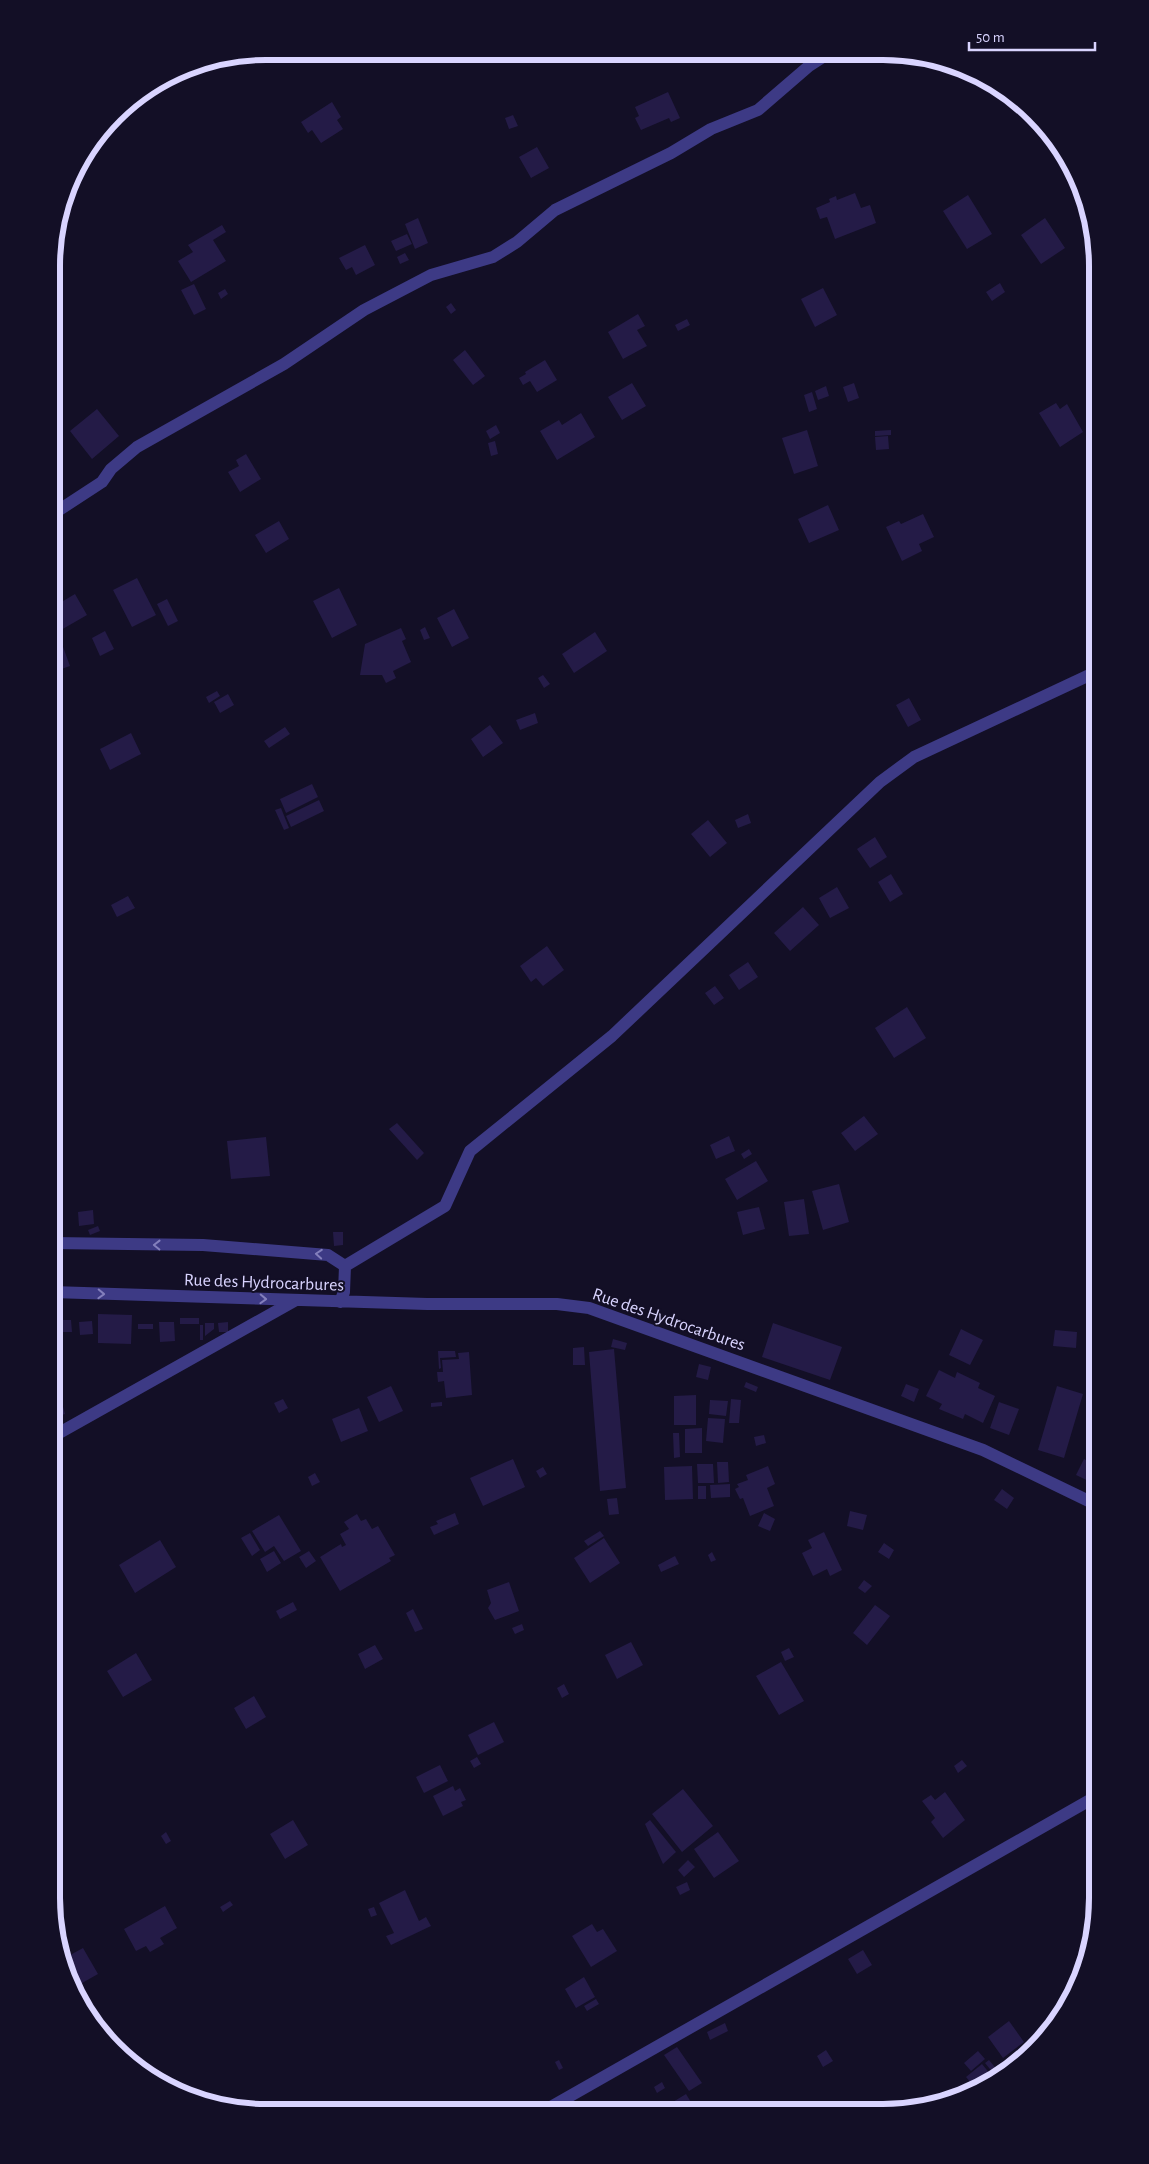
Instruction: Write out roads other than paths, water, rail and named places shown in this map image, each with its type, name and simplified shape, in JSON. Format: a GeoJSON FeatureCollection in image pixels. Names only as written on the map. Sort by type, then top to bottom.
{"type":"FeatureCollection","features":[{"type":"Feature","properties":{"kind":"street"},"geometry":{"type":"LineString","coordinates":[[60,509],[102,482],[111,469],[137,447],[284,364],[364,310],[431,275],[493,257],[518,242],[556,210],[671,153],[711,129],[758,110],[818,60]]}},
{"type":"Feature","properties":{"kind":"street"},"geometry":{"type":"LineString","coordinates":[[345,1266],[445,1206],[470,1150],[612,1036],[880,782],[914,757],[1089,675]]}},
{"type":"Feature","properties":{"kind":"street"},"geometry":{"type":"LineString","coordinates":[[60,1243],[203,1245],[328,1255],[345,1266]]}},
{"type":"Feature","properties":{"kind":"street"},"geometry":{"type":"LineString","coordinates":[[340,1302],[344,1292],[345,1266]]}},
{"type":"Feature","properties":{"kind":"street","name":"Rue des Hydrocarbures"},"geometry":{"type":"LineString","coordinates":[[60,1292],[340,1302],[557,1304],[589,1308],[983,1450],[1089,1501]]}},
{"type":"Feature","properties":{"kind":"street"},"geometry":{"type":"LineString","coordinates":[[60,1433],[297,1300]]}},
{"type":"Feature","properties":{"kind":"street"},"geometry":{"type":"LineString","coordinates":[[556,2104],[1089,1801]]}}]}
